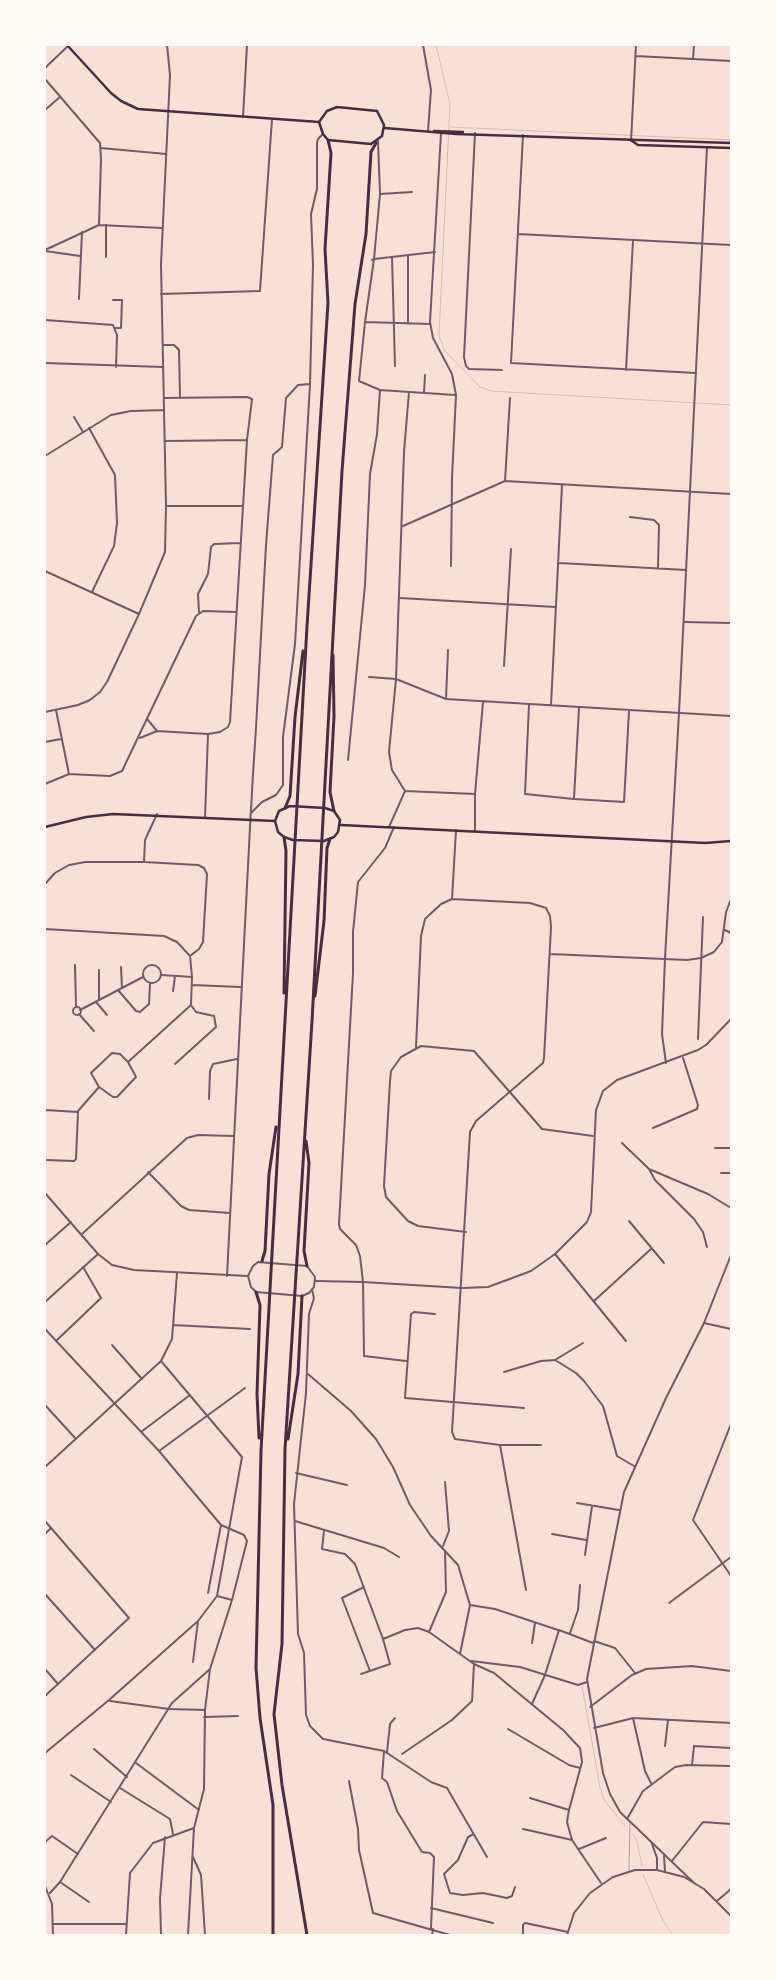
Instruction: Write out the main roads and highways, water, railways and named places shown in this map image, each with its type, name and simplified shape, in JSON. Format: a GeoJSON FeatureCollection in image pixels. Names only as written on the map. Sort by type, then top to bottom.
{"type":"FeatureCollection","features":[{"type":"Feature","properties":{"kind":"highway"},"geometry":{"type":"LineString","coordinates":[[273,1935],[273,1805],[260,1718],[256,1668],[260,1451],[307,626],[328,303],[325,249],[331,153],[328,140]]}},
{"type":"Feature","properties":{"kind":"highway"},"geometry":{"type":"LineString","coordinates":[[307,1935],[284,1794],[274,1714],[283,1626],[285,1449],[312,1021],[342,471],[354,304],[366,234],[372,152],[377,142]]}},
{"type":"Feature","properties":{"kind":"highway"},"geometry":{"type":"LineString","coordinates":[[285,808],[290,796],[294,717],[307,626]]}},
{"type":"Feature","properties":{"kind":"highway"},"geometry":{"type":"LineString","coordinates":[[333,630],[334,716],[330,801],[334,811]]}},
{"type":"Feature","properties":{"kind":"highway"},"geometry":{"type":"LineString","coordinates":[[284,837],[286,851],[284,1019]]}},
{"type":"Feature","properties":{"kind":"highway"},"geometry":{"type":"LineString","coordinates":[[312,1021],[324,920],[327,848],[330,839]]}},
{"type":"Feature","properties":{"kind":"highway"},"geometry":{"type":"LineString","coordinates":[[262,1261],[265,1251],[269,1174],[279,1112]]}},
{"type":"Feature","properties":{"kind":"highway"},"geometry":{"type":"LineString","coordinates":[[305,1133],[309,1163],[304,1251],[308,1266]]}},
{"type":"Feature","properties":{"kind":"highway"},"geometry":{"type":"LineString","coordinates":[[256,1292],[260,1305],[257,1394],[260,1451]]}},
{"type":"Feature","properties":{"kind":"highway"},"geometry":{"type":"LineString","coordinates":[[285,1449],[292,1421],[298,1374],[302,1296]]}},
{"type":"Feature","properties":{"kind":"main road"},"geometry":{"type":"LineString","coordinates":[[68,46],[121,101],[138,109],[320,122]]}},
{"type":"Feature","properties":{"kind":"main road"},"geometry":{"type":"LineString","coordinates":[[352,108],[378,111],[385,128],[377,142],[328,140],[323,134],[320,122],[322,115],[330,109],[352,108]]}},
{"type":"Feature","properties":{"kind":"main road"},"geometry":{"type":"LineString","coordinates":[[385,128],[631,141],[638,139],[731,144]]}},
{"type":"Feature","properties":{"kind":"main road"},"geometry":{"type":"LineString","coordinates":[[631,141],[638,145],[731,148]]}},
{"type":"Feature","properties":{"kind":"main road"},"geometry":{"type":"LineString","coordinates":[[285,808],[325,808],[334,811],[341,824],[338,832],[330,839],[324,841],[293,840],[284,837],[278,832],[275,821],[279,812],[285,808]]}},
{"type":"Feature","properties":{"kind":"main road"},"geometry":{"type":"LineString","coordinates":[[45,827],[101,814],[157,814],[275,821]]}},
{"type":"Feature","properties":{"kind":"main road"},"geometry":{"type":"LineString","coordinates":[[341,824],[705,843],[731,841]]}},
{"type":"Feature","properties":{"kind":"waterway"},"geometry":{"type":"LineString","coordinates":[[436,45],[450,104],[439,336],[445,351],[480,387],[491,391],[731,405]]}},
{"type":"Feature","properties":{"kind":"waterway"},"geometry":{"type":"LineString","coordinates":[[450,127],[731,140]]}},
{"type":"Feature","properties":{"kind":"waterway"},"geometry":{"type":"LineString","coordinates":[[582,1686],[600,1787],[604,1800],[625,1826]]}},
{"type":"Feature","properties":{"kind":"waterway"},"geometry":{"type":"LineString","coordinates":[[633,1834],[637,1841],[642,1866]]}},
{"type":"Feature","properties":{"kind":"waterway"},"geometry":{"type":"LineString","coordinates":[[643,1874],[663,1921],[673,1935]]}}]}
